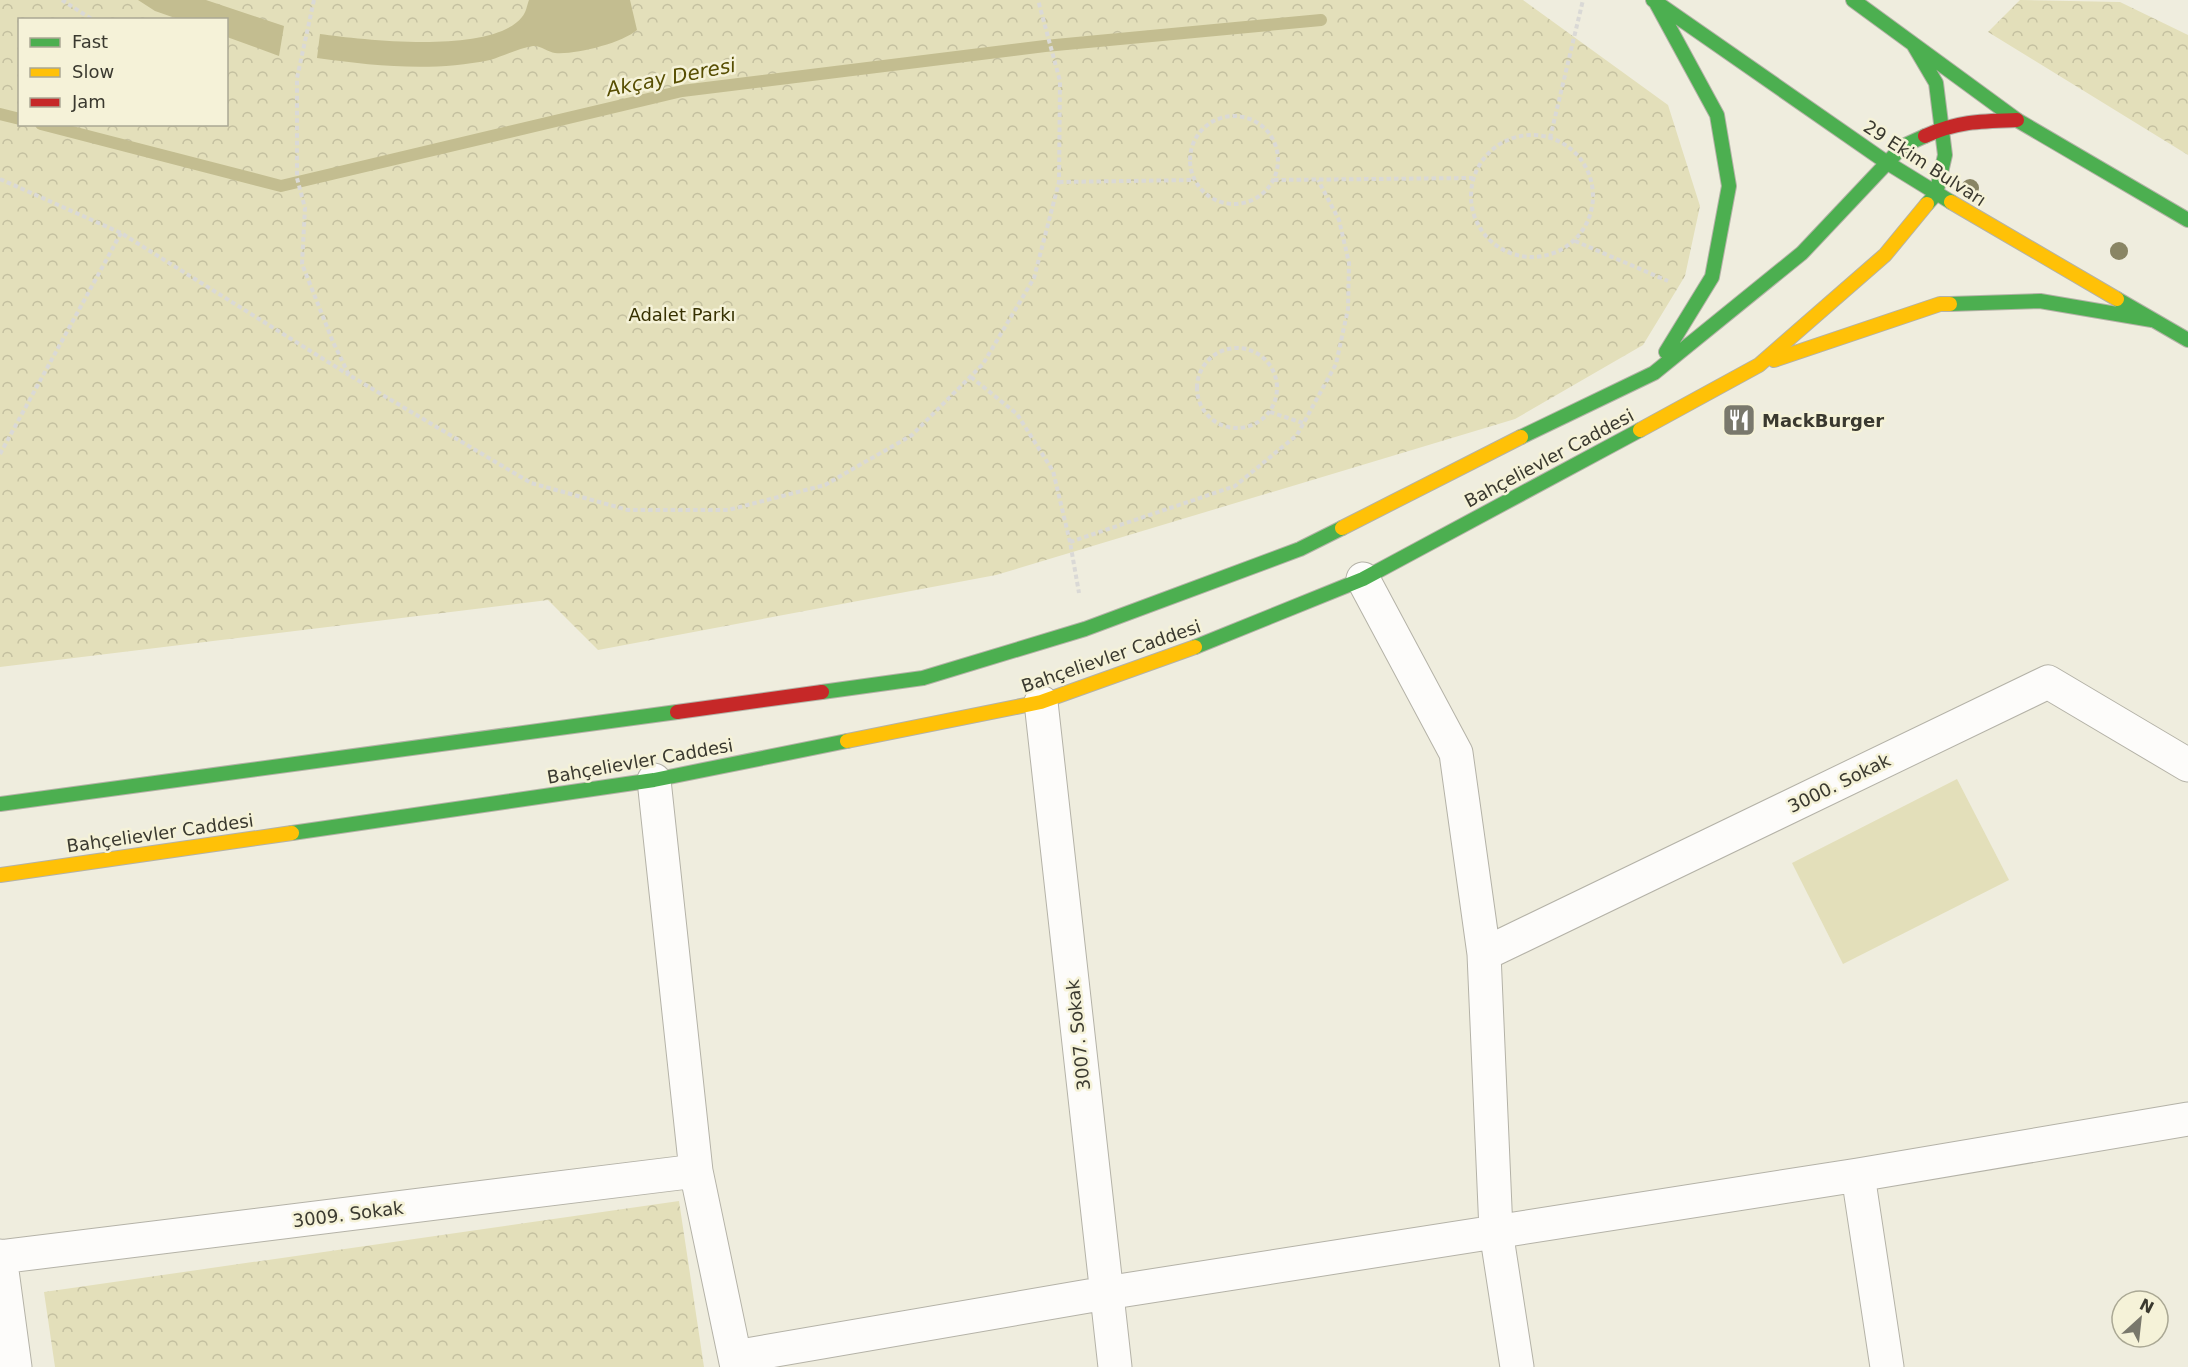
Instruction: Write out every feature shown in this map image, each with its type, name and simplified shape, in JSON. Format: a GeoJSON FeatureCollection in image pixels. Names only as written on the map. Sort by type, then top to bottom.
{"type":"FeatureCollection","features":[{"type":"Feature","properties":{"kind":"street"},"geometry":{"type":"LineString","coordinates":[[1853,0],[2017,120],[2188,220]]}},
{"type":"Feature","properties":{"kind":"street"},"geometry":{"type":"LineString","coordinates":[[1654,1],[1717,115],[1729,186],[1712,277],[1654,373]]}},
{"type":"Feature","properties":{"kind":"street","name":"29 Ekim Bulvarı"},"geometry":{"type":"LineString","coordinates":[[1654,1],[1886,162],[1936,194],[2188,340]]}},
{"type":"Feature","properties":{"kind":"street","name":"Bahçelievler Caddesi"},"geometry":{"type":"LineString","coordinates":[[0,874],[654,780],[1041,702],[1221,638],[1363,579],[1759,365],[1885,255],[1936,194],[1945,155],[1936,82],[1913,44]]}},
{"type":"Feature","properties":{"kind":"street","name":"Bahçelievler Caddesi"},"geometry":{"type":"LineString","coordinates":[[0,804],[922,678],[1085,629],[1300,549],[1526,434],[1654,373],[1802,253],[1903,146],[1943,128],[1972,121],[2017,120]]}},
{"type":"Feature","properties":{"kind":"street"},"geometry":{"type":"LineString","coordinates":[[1759,365],[1940,304],[2040,301],[2154,321]]}},
{"type":"Feature","properties":{"kind":"street"},"geometry":{"type":"LineString","coordinates":[[1363,579],[1456,753],[1484,954],[1496,1231],[1518,1367]]}},
{"type":"Feature","properties":{"kind":"street","name":"3000. Sokak"},"geometry":{"type":"LineString","coordinates":[[1484,954],[2048,682],[2188,765]]}},
{"type":"Feature","properties":{"kind":"street","name":"3007. Sokak"},"geometry":{"type":"LineString","coordinates":[[1041,702],[1115,1367]]}},
{"type":"Feature","properties":{"kind":"street"},"geometry":{"type":"LineString","coordinates":[[654,780],[696,1171],[736,1362],[1106,1293],[1858,1175],[2188,1119]]}},
{"type":"Feature","properties":{"kind":"street","name":"3009. Sokak"},"geometry":{"type":"LineString","coordinates":[[0,1257],[696,1171]]}},
{"type":"Feature","properties":{"kind":"street"},"geometry":{"type":"LineString","coordinates":[[1858,1175],[1887,1367]]}},
{"type":"Feature","properties":{"kind":"street"},"geometry":{"type":"LineString","coordinates":[[0,1257],[15,1367]]}},
{"type":"Feature","properties":{"kind":"path"},"geometry":{"type":"LineString","coordinates":[[62,0],[90,18]]}},
{"type":"Feature","properties":{"kind":"path"},"geometry":{"type":"LineString","coordinates":[[314,0],[297,78],[297,178],[305,208],[302,264],[333,342],[349,375]]}},
{"type":"Feature","properties":{"kind":"path"},"geometry":{"type":"LineString","coordinates":[[0,179],[121,232],[349,375],[531,483],[628,510],[728,510],[825,485],[912,435],[983,364],[1034,278],[1059,182],[1060,81],[1038,0]]}},
{"type":"Feature","properties":{"kind":"path"},"geometry":{"type":"LineString","coordinates":[[1550,138],[1582,0]]}},
{"type":"Feature","properties":{"kind":"path"},"geometry":{"type":"LineString","coordinates":[[1229,116],[1240,116],[1262,125],[1270,134],[1278,156],[1278,167],[1274,180],[1260,196],[1238,204],[1227,204],[1205,195],[1194,180],[1189,165],[1193,142],[1207,124],[1229,116]]}},
{"type":"Feature","properties":{"kind":"path"},"geometry":{"type":"LineString","coordinates":[[1534,135],[1550,138],[1565,144],[1587,167],[1593,182],[1594,198],[1591,214],[1575,241],[1562,250],[1546,256],[1530,258],[1515,255],[1500,248],[1487,238],[1475,217],[1471,194],[1473,178],[1490,151],[1503,142],[1519,136],[1534,135]]}},
{"type":"Feature","properties":{"kind":"path"},"geometry":{"type":"LineString","coordinates":[[1274,180],[1473,178]]}},
{"type":"Feature","properties":{"kind":"path"},"geometry":{"type":"LineString","coordinates":[[1059,182],[1194,180]]}},
{"type":"Feature","properties":{"kind":"path"},"geometry":{"type":"LineString","coordinates":[[1070,542],[1235,486],[1297,435],[1336,364],[1348,309],[1349,263],[1347,252],[1339,220],[1318,180]]}},
{"type":"Feature","properties":{"kind":"path"},"geometry":{"type":"LineString","coordinates":[[0,454],[121,232]]}},
{"type":"Feature","properties":{"kind":"path"},"geometry":{"type":"LineString","coordinates":[[1575,241],[1701,295]]}},
{"type":"Feature","properties":{"kind":"path"},"geometry":{"type":"LineString","coordinates":[[1240,348],[1260,355],[1267,362],[1276,381],[1277,392],[1270,412],[1263,419],[1244,428],[1234,429],[1214,422],[1206,414],[1197,395],[1198,375],[1203,366],[1211,357],[1229,349],[1240,348]]}},
{"type":"Feature","properties":{"kind":"path"},"geometry":{"type":"LineString","coordinates":[[970,377],[1017,414],[1053,471],[1070,542],[1085,629]]}},
{"type":"Feature","properties":{"kind":"path"},"geometry":{"type":"LineString","coordinates":[[1270,412],[1304,423]]}},
{"type":"Feature","properties":{"kind":"green space","name":"Adalet Parkı"},"geometry":{"type":"Polygon","coordinates":[[[0,0],[1523,0],[1668,105],[1700,206],[1685,276],[1643,345],[1515,419],[996,575],[598,650],[548,600],[0,667],[0,0]]]}},
{"type":"Feature","properties":{"kind":"green space"},"geometry":{"type":"Polygon","coordinates":[[[2020,0],[2120,2],[2188,35],[2188,155],[1988,32],[2020,0]]]}},
{"type":"Feature","properties":{"kind":"green space"},"geometry":{"type":"Polygon","coordinates":[[[1957,779],[2009,880],[1843,964],[1792,863],[1957,779]]]}},
{"type":"Feature","properties":{"kind":"green space"},"geometry":{"type":"Polygon","coordinates":[[[679,1201],[704,1367],[55,1367],[44,1292],[679,1201]]]}},
{"type":"Feature","properties":{"kind":"shaded area"},"geometry":{"type":"Polygon","coordinates":[[[138,0],[206,0],[284,26],[279,56],[228,37],[228,18],[175,18],[155,11],[138,0]]]}},
{"type":"Feature","properties":{"kind":"shaded area"},"geometry":{"type":"Polygon","coordinates":[[[529,0],[630,0],[637,30],[610,44],[586,50],[555,53],[533,46],[490,60],[447,66],[382,65],[317,58],[320,34],[426,42],[484,37],[507,29],[522,17],[529,0]]]}},
{"type":"Feature","properties":{"kind":"waterway","name":"Akçay Deresi"},"geometry":{"type":"LineString","coordinates":[[49,126],[281,186],[682,91],[1045,46],[1321,20]]}},
{"type":"Feature","properties":{"kind":"waterway","name":"Akçay Deresi"},"geometry":{"type":"LineString","coordinates":[[0,114],[18,118]]}},
{"type":"Feature","properties":{"kind":"traffic: fast"},"geometry":{"type":"LineString","coordinates":[[1653,0],[1886,162],[1951,202]]}},
{"type":"Feature","properties":{"kind":"traffic: fast"},"geometry":{"type":"LineString","coordinates":[[1853,0],[2017,120],[2188,220]]}},
{"type":"Feature","properties":{"kind":"traffic: fast"},"geometry":{"type":"LineString","coordinates":[[1655,1],[1717,115],[1729,186],[1712,277],[1666,352]]}},
{"type":"Feature","properties":{"kind":"traffic: fast"},"geometry":{"type":"LineString","coordinates":[[1913,44],[1936,83],[1945,155],[1936,194],[1927,204]]}},
{"type":"Feature","properties":{"kind":"traffic: fast"},"geometry":{"type":"LineString","coordinates":[[1521,437],[1654,373],[1802,253],[1903,146],[1925,136]]}},
{"type":"Feature","properties":{"kind":"traffic: fast"},"geometry":{"type":"LineString","coordinates":[[2117,299],[2188,340]]}},
{"type":"Feature","properties":{"kind":"traffic: fast"},"geometry":{"type":"LineString","coordinates":[[1950,304],[2040,301],[2152,320]]}},
{"type":"Feature","properties":{"kind":"traffic: fast"},"geometry":{"type":"LineString","coordinates":[[1195,647],[1363,579],[1640,430]]}},
{"type":"Feature","properties":{"kind":"traffic: fast"},"geometry":{"type":"LineString","coordinates":[[822,692],[923,678],[1085,629],[1300,549],[1342,528]]}},
{"type":"Feature","properties":{"kind":"traffic: fast"},"geometry":{"type":"LineString","coordinates":[[0,804],[677,712]]}},
{"type":"Feature","properties":{"kind":"traffic: fast"},"geometry":{"type":"LineString","coordinates":[[292,833],[654,780],[847,741]]}},
{"type":"Feature","properties":{"kind":"traffic: slow"},"geometry":{"type":"LineString","coordinates":[[1951,202],[2117,299]]}},
{"type":"Feature","properties":{"kind":"traffic: slow"},"geometry":{"type":"LineString","coordinates":[[1640,430],[1759,365],[1885,255],[1927,204]]}},
{"type":"Feature","properties":{"kind":"traffic: slow"},"geometry":{"type":"LineString","coordinates":[[1774,360],[1940,304],[1950,304]]}},
{"type":"Feature","properties":{"kind":"traffic: slow"},"geometry":{"type":"LineString","coordinates":[[1342,528],[1521,437]]}},
{"type":"Feature","properties":{"kind":"traffic: slow"},"geometry":{"type":"LineString","coordinates":[[847,741],[1041,702],[1195,647]]}},
{"type":"Feature","properties":{"kind":"traffic: slow"},"geometry":{"type":"LineString","coordinates":[[0,875],[292,833]]}},
{"type":"Feature","properties":{"kind":"traffic: jam"},"geometry":{"type":"LineString","coordinates":[[1925,136],[1959,125],[2017,120]]}},
{"type":"Feature","properties":{"kind":"traffic: jam"},"geometry":{"type":"LineString","coordinates":[[677,712],[822,692]]}},
{"type":"Feature","properties":{"kind":"place","name":"MackBurger"},"geometry":{"type":"Point","coordinates":[1739,420]}}]}
